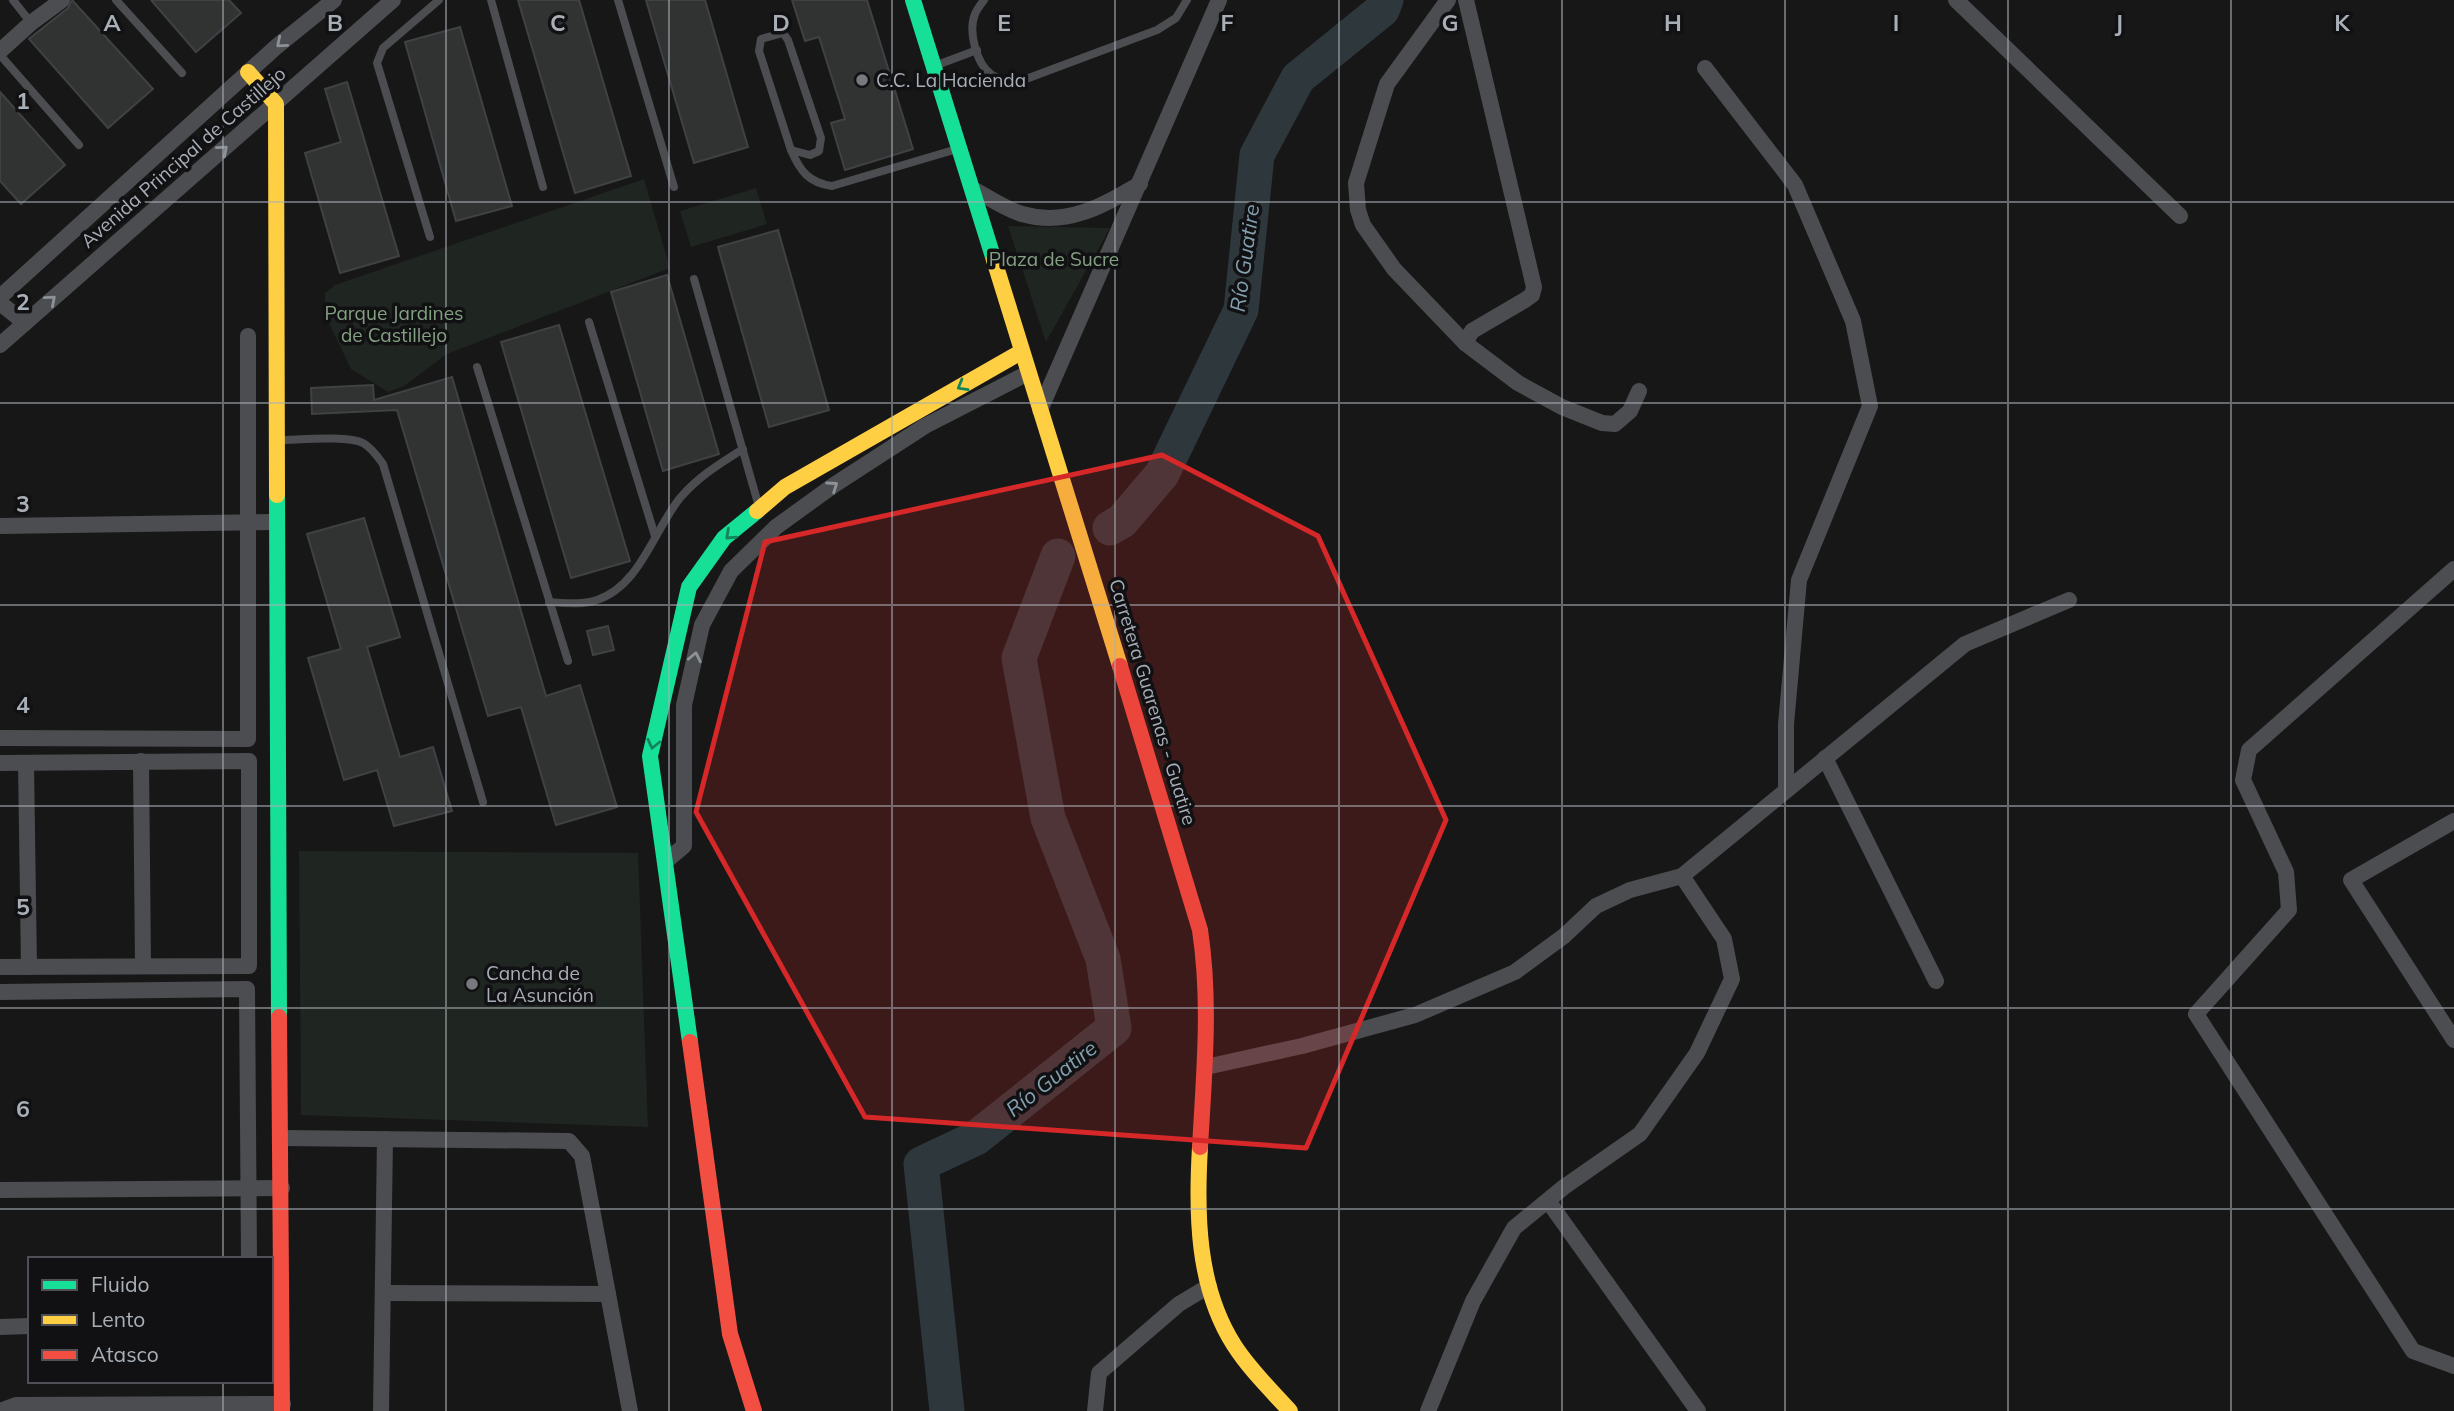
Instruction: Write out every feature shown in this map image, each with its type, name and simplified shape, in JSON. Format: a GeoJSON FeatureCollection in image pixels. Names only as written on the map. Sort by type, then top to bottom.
{"type":"FeatureCollection","features":[{"type":"Feature","properties":{"kind":"street"},"geometry":{"type":"LineString","coordinates":[[0,53],[31,23],[62,0]]}},
{"type":"Feature","properties":{"kind":"street","name":"Avenida Principal de Castillejo"},"geometry":{"type":"LineString","coordinates":[[0,296],[248,72],[334,0]]}},
{"type":"Feature","properties":{"kind":"street","name":"Avenida Principal de Castillejo"},"geometry":{"type":"LineString","coordinates":[[0,345],[393,0]]}},
{"type":"Feature","properties":{"kind":"street","name":"Carretera Guarenas - Guatire"},"geometry":{"type":"LineString","coordinates":[[913,0],[1200,930],[1205,957],[1207,998],[1206,1067],[1198,1156],[1198,1216],[1200,1250],[1209,1286],[1218,1315],[1230,1339],[1248,1364],[1290,1411]]}},
{"type":"Feature","properties":{"kind":"street"},"geometry":{"type":"LineString","coordinates":[[1040,410],[1219,0]]}},
{"type":"Feature","properties":{"kind":"street"},"geometry":{"type":"LineString","coordinates":[[1448,0],[1387,84],[1356,183],[1358,210],[1363,225],[1394,269],[1465,343],[1518,383],[1562,408],[1602,423],[1615,424],[1630,411],[1639,391]]}},
{"type":"Feature","properties":{"kind":"street"},"geometry":{"type":"LineString","coordinates":[[1465,343],[1472,331],[1532,295],[1534,287],[1466,0]]}},
{"type":"Feature","properties":{"kind":"street"},"geometry":{"type":"LineString","coordinates":[[1956,0],[2180,216]]}},
{"type":"Feature","properties":{"kind":"street"},"geometry":{"type":"LineString","coordinates":[[1705,68],[1795,185],[1853,321],[1870,406],[1799,580],[1786,724],[1786,789]]}},
{"type":"Feature","properties":{"kind":"street"},"geometry":{"type":"LineString","coordinates":[[0,1411],[16,1405],[282,1408],[276,104],[248,72]]}},
{"type":"Feature","properties":{"kind":"street"},"geometry":{"type":"LineString","coordinates":[[973,189],[1021,214],[1047,218],[1073,216],[1096,209],[1140,184]]}},
{"type":"Feature","properties":{"kind":"street"},"geometry":{"type":"LineString","coordinates":[[0,303],[25,323]]}},
{"type":"Feature","properties":{"kind":"street"},"geometry":{"type":"LineString","coordinates":[[0,738],[248,739],[248,336]]}},
{"type":"Feature","properties":{"kind":"street"},"geometry":{"type":"LineString","coordinates":[[754,1411],[730,1334],[650,756],[689,587],[724,538],[785,487],[1021,352]]}},
{"type":"Feature","properties":{"kind":"street"},"geometry":{"type":"LineString","coordinates":[[665,862],[684,846],[684,705],[702,625],[731,571],[776,527],[834,485],[925,426],[1028,373]]}},
{"type":"Feature","properties":{"kind":"street"},"geometry":{"type":"LineString","coordinates":[[0,526],[277,522]]}},
{"type":"Feature","properties":{"kind":"street"},"geometry":{"type":"LineString","coordinates":[[2454,569],[2249,750],[2243,780],[2286,872],[2289,910],[2196,1014],[2413,1351],[2454,1366]]}},
{"type":"Feature","properties":{"kind":"street"},"geometry":{"type":"LineString","coordinates":[[1206,1067],[1415,1016],[1515,972],[1564,936],[1596,905],[1630,890],[1682,876],[1965,644],[2069,600]]}},
{"type":"Feature","properties":{"kind":"street"},"geometry":{"type":"LineString","coordinates":[[1825,758],[1936,981]]}},
{"type":"Feature","properties":{"kind":"street"},"geometry":{"type":"LineString","coordinates":[[141,761],[143,965]]}},
{"type":"Feature","properties":{"kind":"street"},"geometry":{"type":"LineString","coordinates":[[0,763],[249,761],[249,966],[0,967]]}},
{"type":"Feature","properties":{"kind":"street"},"geometry":{"type":"LineString","coordinates":[[26,763],[29,967]]}},
{"type":"Feature","properties":{"kind":"street"},"geometry":{"type":"LineString","coordinates":[[2454,821],[2351,880],[2454,1040]]}},
{"type":"Feature","properties":{"kind":"street"},"geometry":{"type":"LineString","coordinates":[[249,849],[278,848]]}},
{"type":"Feature","properties":{"kind":"street"},"geometry":{"type":"LineString","coordinates":[[249,876],[278,877]]}},
{"type":"Feature","properties":{"kind":"street"},"geometry":{"type":"LineString","coordinates":[[1428,1411],[1473,1301],[1514,1228],[1548,1200],[1640,1134],[1697,1053],[1732,979],[1724,939],[1682,876]]}},
{"type":"Feature","properties":{"kind":"street"},"geometry":{"type":"LineString","coordinates":[[0,992],[247,989],[249,1257]]}},
{"type":"Feature","properties":{"kind":"street"},"geometry":{"type":"LineString","coordinates":[[281,1138],[569,1141],[582,1156],[630,1411]]}},
{"type":"Feature","properties":{"kind":"street"},"geometry":{"type":"LineString","coordinates":[[381,1411],[385,1139]]}},
{"type":"Feature","properties":{"kind":"street"},"geometry":{"type":"LineString","coordinates":[[0,1190],[282,1188]]}},
{"type":"Feature","properties":{"kind":"street"},"geometry":{"type":"LineString","coordinates":[[1548,1200],[1698,1411]]}},
{"type":"Feature","properties":{"kind":"street"},"geometry":{"type":"LineString","coordinates":[[1095,1411],[1099,1373],[1179,1304],[1209,1286]]}},
{"type":"Feature","properties":{"kind":"street"},"geometry":{"type":"LineString","coordinates":[[383,1293],[608,1294]]}},
{"type":"Feature","properties":{"kind":"street"},"geometry":{"type":"LineString","coordinates":[[0,1327],[28,1326]]}},
{"type":"Feature","properties":{"kind":"lane"},"geometry":{"type":"LineString","coordinates":[[13,0],[31,23]]}},
{"type":"Feature","properties":{"kind":"lane"},"geometry":{"type":"LineString","coordinates":[[116,0],[183,73]]}},
{"type":"Feature","properties":{"kind":"lane"},"geometry":{"type":"LineString","coordinates":[[430,237],[377,64],[383,48],[439,0]]}},
{"type":"Feature","properties":{"kind":"lane"},"geometry":{"type":"LineString","coordinates":[[491,0],[543,187]]}},
{"type":"Feature","properties":{"kind":"lane"},"geometry":{"type":"LineString","coordinates":[[618,0],[674,187]]}},
{"type":"Feature","properties":{"kind":"lane"},"geometry":{"type":"LineString","coordinates":[[984,0],[975,15],[972,34],[985,68],[1005,82],[1018,82],[1157,30],[1176,18],[1187,0]]}},
{"type":"Feature","properties":{"kind":"lane"},"geometry":{"type":"LineString","coordinates":[[791,150],[810,155],[819,151],[821,138],[788,40],[783,33],[777,33],[761,39],[759,51],[791,150],[808,178],[818,184],[832,186],[960,148]]}},
{"type":"Feature","properties":{"kind":"lane"},"geometry":{"type":"LineString","coordinates":[[934,65],[977,50]]}},
{"type":"Feature","properties":{"kind":"lane"},"geometry":{"type":"LineString","coordinates":[[0,53],[79,145]]}},
{"type":"Feature","properties":{"kind":"lane"},"geometry":{"type":"LineString","coordinates":[[694,279],[759,510]]}},
{"type":"Feature","properties":{"kind":"lane"},"geometry":{"type":"LineString","coordinates":[[589,322],[655,536]]}},
{"type":"Feature","properties":{"kind":"lane"},"geometry":{"type":"LineString","coordinates":[[477,367],[568,661]]}},
{"type":"Feature","properties":{"kind":"lane"},"geometry":{"type":"LineString","coordinates":[[278,440],[351,439],[363,443],[383,464],[483,802]]}},
{"type":"Feature","properties":{"kind":"lane"},"geometry":{"type":"LineString","coordinates":[[550,602],[596,601],[613,593],[632,574],[678,500],[698,477],[743,449]]}},
{"type":"Feature","properties":{"kind":"highlighted area"},"geometry":{"type":"Polygon","coordinates":[[[1162,455],[1318,536],[1446,820],[1306,1148],[865,1117],[696,812],[765,542],[1162,455]]]}},
{"type":"Feature","properties":{"kind":"green space","name":"Parque Jardines de Castillejo"},"geometry":{"type":"Polygon","coordinates":[[[644,179],[670,268],[447,354],[404,386],[388,392],[351,369],[325,315],[325,293],[335,285],[644,179]]]}},
{"type":"Feature","properties":{"kind":"green space"},"geometry":{"type":"Polygon","coordinates":[[[756,188],[767,224],[691,247],[680,211],[756,188]]]}},
{"type":"Feature","properties":{"kind":"green space","name":"Plaza de Sucre"},"geometry":{"type":"Polygon","coordinates":[[[1008,226],[1110,228],[1046,342],[1008,226]]]}},
{"type":"Feature","properties":{"kind":"green space","name":"Cancha de La Asunción"},"geometry":{"type":"Polygon","coordinates":[[[299,851],[638,853],[648,1127],[301,1115],[299,851]]]}},
{"type":"Feature","properties":{"kind":"building"},"geometry":{"type":"Polygon","coordinates":[[[72,0],[153,89],[108,128],[29,39],[68,8],[72,0]]]}},
{"type":"Feature","properties":{"kind":"building"},"geometry":{"type":"Polygon","coordinates":[[[151,0],[229,0],[241,13],[196,52],[151,0]]]}},
{"type":"Feature","properties":{"kind":"building"},"geometry":{"type":"Polygon","coordinates":[[[518,0],[579,0],[631,176],[575,193],[518,0]]]}},
{"type":"Feature","properties":{"kind":"building"},"geometry":{"type":"Polygon","coordinates":[[[646,0],[705,0],[748,147],[694,163],[646,0]]]}},
{"type":"Feature","properties":{"kind":"building","name":"C.C. La Hacienda"},"geometry":{"type":"Polygon","coordinates":[[[792,0],[867,0],[913,149],[845,170],[831,123],[845,119],[819,37],[805,41],[792,0]]]}},
{"type":"Feature","properties":{"kind":"building"},"geometry":{"type":"Polygon","coordinates":[[[460,27],[512,206],[456,221],[405,42],[460,27]]]}},
{"type":"Feature","properties":{"kind":"building"},"geometry":{"type":"Polygon","coordinates":[[[347,82],[399,256],[340,273],[305,153],[341,142],[325,89],[347,82]]]}},
{"type":"Feature","properties":{"kind":"building"},"geometry":{"type":"Polygon","coordinates":[[[0,92],[65,165],[21,204],[0,181],[0,92]]]}},
{"type":"Feature","properties":{"kind":"building"},"geometry":{"type":"Polygon","coordinates":[[[778,230],[829,410],[769,427],[718,247],[778,230]]]}},
{"type":"Feature","properties":{"kind":"building"},"geometry":{"type":"Polygon","coordinates":[[[667,275],[719,454],[663,471],[611,292],[667,275]]]}},
{"type":"Feature","properties":{"kind":"building"},"geometry":{"type":"Polygon","coordinates":[[[559,325],[630,561],[571,578],[501,342],[559,325]]]}},
{"type":"Feature","properties":{"kind":"building"},"geometry":{"type":"Polygon","coordinates":[[[452,377],[546,696],[580,685],[617,807],[556,825],[521,707],[488,716],[397,410],[312,414],[311,388],[373,385],[374,400],[452,377]]]}},
{"type":"Feature","properties":{"kind":"building"},"geometry":{"type":"Polygon","coordinates":[[[364,518],[400,637],[367,647],[392,731],[400,757],[433,747],[452,811],[394,826],[377,770],[344,780],[308,658],[341,649],[307,534],[364,518]]]}},
{"type":"Feature","properties":{"kind":"building"},"geometry":{"type":"Polygon","coordinates":[[[608,626],[614,650],[593,655],[587,631],[608,626]]]}},
{"type":"Feature","properties":{"kind":"waterway","name":"Río Guatire"},"geometry":{"type":"LineString","coordinates":[[1110,528],[1122,521],[1162,474],[1241,310],[1257,155],[1298,78],[1382,10],[1386,0]]}},
{"type":"Feature","properties":{"kind":"waterway","name":"Río Guatire"},"geometry":{"type":"LineString","coordinates":[[947,1411],[921,1164],[976,1138],[1114,1028],[1103,959],[1048,818],[1019,658],[1058,556]]}},
{"type":"Feature","properties":{"kind":"traffic: fast"},"geometry":{"type":"LineString","coordinates":[[913,0],[994,260]]}},
{"type":"Feature","properties":{"kind":"traffic: fast"},"geometry":{"type":"LineString","coordinates":[[277,495],[279,1017]]}},
{"type":"Feature","properties":{"kind":"traffic: fast"},"geometry":{"type":"LineString","coordinates":[[690,1042],[650,756],[689,587],[724,538],[757,511]]}},
{"type":"Feature","properties":{"kind":"traffic: slow"},"geometry":{"type":"LineString","coordinates":[[248,72],[276,104],[277,495]]}},
{"type":"Feature","properties":{"kind":"traffic: slow"},"geometry":{"type":"LineString","coordinates":[[994,260],[1120,666]]}},
{"type":"Feature","properties":{"kind":"traffic: slow"},"geometry":{"type":"LineString","coordinates":[[757,511],[785,487],[1021,352]]}},
{"type":"Feature","properties":{"kind":"traffic: slow"},"geometry":{"type":"LineString","coordinates":[[1200,1147],[1199,1224],[1206,1275],[1213,1299],[1222,1323],[1240,1354],[1290,1411]]}},
{"type":"Feature","properties":{"kind":"traffic: jam"},"geometry":{"type":"LineString","coordinates":[[1120,666],[1200,930],[1206,1011],[1200,1147]]}},
{"type":"Feature","properties":{"kind":"traffic: jam"},"geometry":{"type":"LineString","coordinates":[[279,1017],[282,1411]]}},
{"type":"Feature","properties":{"kind":"traffic: jam"},"geometry":{"type":"LineString","coordinates":[[690,1042],[730,1334],[754,1411]]}},
{"type":"Feature","properties":{"kind":"place","name":"C.C. La Hacienda"},"geometry":{"type":"Point","coordinates":[862,80]}},
{"type":"Feature","properties":{"kind":"place","name":"Cancha de La Asunción"},"geometry":{"type":"Point","coordinates":[472,984]}}]}
